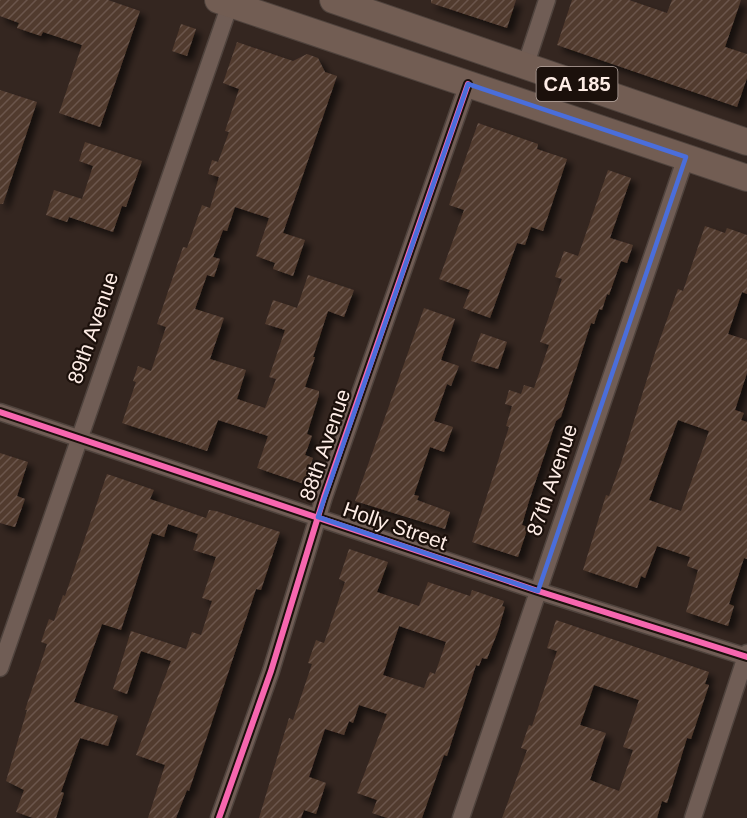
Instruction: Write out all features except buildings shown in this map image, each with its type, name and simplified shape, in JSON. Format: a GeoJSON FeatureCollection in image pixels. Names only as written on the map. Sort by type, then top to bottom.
{"type":"FeatureCollection","features":[{"type":"Feature","properties":{"kind":"main road","name":"CA 185"},"geometry":{"type":"LineString","coordinates":[[333,0],[747,142]]}},
{"type":"Feature","properties":{"kind":"main road","name":"CA 185"},"geometry":{"type":"LineString","coordinates":[[224,2],[747,178]]}},
{"type":"Feature","properties":{"kind":"street"},"geometry":{"type":"LineString","coordinates":[[525,67],[547,0]]}},
{"type":"Feature","properties":{"kind":"street","name":"89th Avenue"},"geometry":{"type":"LineString","coordinates":[[0,668],[224,2]]}},
{"type":"Feature","properties":{"kind":"street","name":"88th Avenue"},"geometry":{"type":"LineString","coordinates":[[219,818],[271,671],[318,517],[468,84]]}},
{"type":"Feature","properties":{"kind":"street","name":"87th Avenue"},"geometry":{"type":"LineString","coordinates":[[461,818],[686,157]]}},
{"type":"Feature","properties":{"kind":"street","name":"Holly Street"},"geometry":{"type":"LineString","coordinates":[[0,412],[538,591],[747,656]]}},
{"type":"Feature","properties":{"kind":"street"},"geometry":{"type":"LineString","coordinates":[[693,818],[747,656]]}},
{"type":"Feature","properties":{"kind":"highlighted area"},"geometry":{"type":"Polygon","coordinates":[[[468,84],[686,157],[538,591],[318,517],[468,84]]]}},
{"type":"Feature","properties":{"kind":"cycle path"},"geometry":{"type":"LineString","coordinates":[[219,818],[271,671],[324,497],[468,84]]}},
{"type":"Feature","properties":{"kind":"cycle path"},"geometry":{"type":"LineString","coordinates":[[0,412],[538,591],[747,657]]}}]}
